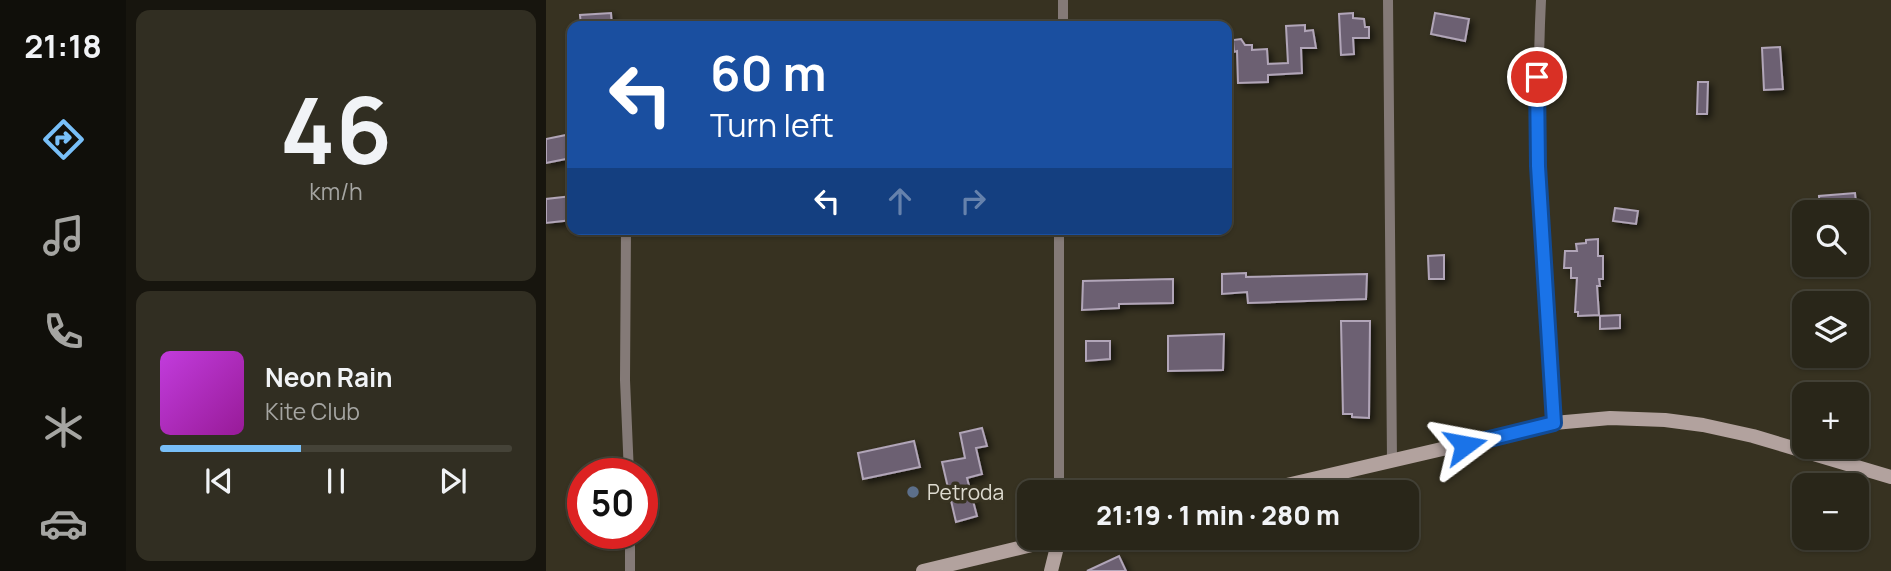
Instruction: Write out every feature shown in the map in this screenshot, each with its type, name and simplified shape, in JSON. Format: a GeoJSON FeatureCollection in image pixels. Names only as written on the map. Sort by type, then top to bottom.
{"type":"FeatureCollection","features":[{"type":"Feature","properties":{"kind":"main road"},"geometry":{"type":"LineString","coordinates":[[1309,480],[1554,423],[1610,418],[1665,420],[1703,425],[1753,436],[1891,477]]}},
{"type":"Feature","properties":{"kind":"main road"},"geometry":{"type":"LineString","coordinates":[[923,571],[1017,549]]}},
{"type":"Feature","properties":{"kind":"main road"},"geometry":{"type":"LineString","coordinates":[[1051,571],[1057,550]]}},
{"type":"Feature","properties":{"kind":"street"},"geometry":{"type":"LineString","coordinates":[[1063,0],[1063,21]]}},
{"type":"Feature","properties":{"kind":"street"},"geometry":{"type":"LineString","coordinates":[[1388,0],[1392,461]]}},
{"type":"Feature","properties":{"kind":"street"},"geometry":{"type":"LineString","coordinates":[[1541,0],[1537,77],[1538,151],[1554,423]]}},
{"type":"Feature","properties":{"kind":"street"},"geometry":{"type":"LineString","coordinates":[[626,235],[625,380],[628,458]]}},
{"type":"Feature","properties":{"kind":"street"},"geometry":{"type":"LineString","coordinates":[[1059,235],[1059,480]]}},
{"type":"Feature","properties":{"kind":"street"},"geometry":{"type":"LineString","coordinates":[[630,549],[630,571]]}},
{"type":"Feature","properties":{"kind":"building"},"geometry":{"type":"Polygon","coordinates":[[[611,13],[612,21],[581,21],[580,15],[611,13]]]}},
{"type":"Feature","properties":{"kind":"building"},"geometry":{"type":"Polygon","coordinates":[[[1353,13],[1353,18],[1364,19],[1365,27],[1369,27],[1369,38],[1353,38],[1354,54],[1341,55],[1339,14],[1353,13]]]}},
{"type":"Feature","properties":{"kind":"building"},"geometry":{"type":"Polygon","coordinates":[[[1435,13],[1469,19],[1465,41],[1431,34],[1435,13]]]}},
{"type":"Feature","properties":{"kind":"building"},"geometry":{"type":"Polygon","coordinates":[[[1305,25],[1305,31],[1313,30],[1316,48],[1301,48],[1302,73],[1268,75],[1268,82],[1238,83],[1237,51],[1234,52],[1233,40],[1241,39],[1245,45],[1252,45],[1252,50],[1267,49],[1268,64],[1288,63],[1286,26],[1305,25]]]}},
{"type":"Feature","properties":{"kind":"building"},"geometry":{"type":"Polygon","coordinates":[[[1780,47],[1783,89],[1764,90],[1762,48],[1780,47]]]}},
{"type":"Feature","properties":{"kind":"building"},"geometry":{"type":"Polygon","coordinates":[[[1698,82],[1708,82],[1707,114],[1697,114],[1698,82]]]}},
{"type":"Feature","properties":{"kind":"building"},"geometry":{"type":"Polygon","coordinates":[[[566,135],[567,159],[546,163],[546,139],[566,135]]]}},
{"type":"Feature","properties":{"kind":"building"},"geometry":{"type":"Polygon","coordinates":[[[1855,193],[1856,200],[1819,200],[1819,196],[1855,193]]]}},
{"type":"Feature","properties":{"kind":"building"},"geometry":{"type":"Polygon","coordinates":[[[567,197],[567,221],[546,223],[546,199],[567,197]]]}},
{"type":"Feature","properties":{"kind":"building"},"geometry":{"type":"Polygon","coordinates":[[[1615,208],[1638,211],[1636,224],[1613,221],[1615,208]]]}},
{"type":"Feature","properties":{"kind":"building"},"geometry":{"type":"Polygon","coordinates":[[[1598,239],[1598,256],[1603,256],[1603,279],[1599,279],[1600,286],[1597,286],[1599,315],[1578,316],[1578,312],[1575,312],[1577,278],[1571,278],[1571,268],[1564,268],[1565,251],[1577,251],[1576,244],[1598,239]]]}},
{"type":"Feature","properties":{"kind":"building"},"geometry":{"type":"Polygon","coordinates":[[[1444,255],[1444,279],[1429,279],[1428,256],[1444,255]]]}},
{"type":"Feature","properties":{"kind":"building"},"geometry":{"type":"Polygon","coordinates":[[[1246,273],[1246,277],[1367,274],[1366,299],[1248,303],[1247,292],[1222,294],[1222,274],[1246,273]]]}},
{"type":"Feature","properties":{"kind":"building"},"geometry":{"type":"Polygon","coordinates":[[[1173,279],[1173,303],[1119,304],[1119,308],[1082,310],[1083,281],[1173,279]]]}},
{"type":"Feature","properties":{"kind":"building"},"geometry":{"type":"Polygon","coordinates":[[[1620,315],[1620,328],[1600,329],[1600,316],[1620,315]]]}},
{"type":"Feature","properties":{"kind":"building"},"geometry":{"type":"Polygon","coordinates":[[[1341,321],[1370,321],[1369,418],[1343,414],[1341,321]]]}},
{"type":"Feature","properties":{"kind":"building"},"geometry":{"type":"Polygon","coordinates":[[[1224,334],[1223,370],[1168,371],[1168,336],[1224,334]]]}},
{"type":"Feature","properties":{"kind":"building"},"geometry":{"type":"Polygon","coordinates":[[[1086,341],[1110,341],[1110,359],[1086,361],[1086,341]]]}},
{"type":"Feature","properties":{"kind":"building"},"geometry":{"type":"Polygon","coordinates":[[[982,428],[987,446],[976,448],[982,474],[967,478],[977,516],[956,522],[942,462],[965,458],[960,433],[982,428]]]}},
{"type":"Feature","properties":{"kind":"building"},"geometry":{"type":"Polygon","coordinates":[[[914,441],[920,467],[863,479],[858,453],[914,441]]]}},
{"type":"Feature","properties":{"kind":"building"},"geometry":{"type":"Polygon","coordinates":[[[1119,556],[1126,571],[1087,571],[1119,556]]]}},
{"type":"Feature","properties":{"kind":"place","name":"Petroda"},"geometry":{"type":"Point","coordinates":[913,492]}},
{"type":"Feature","properties":{"kind":"route"},"geometry":{"type":"LineString","coordinates":[[1465,445],[1554,423],[1538,166],[1537,77]]}}]}
